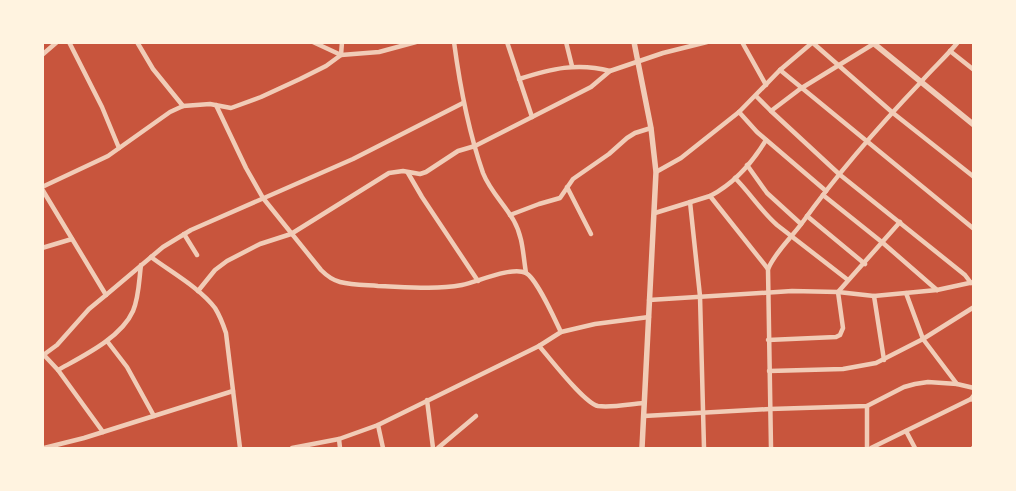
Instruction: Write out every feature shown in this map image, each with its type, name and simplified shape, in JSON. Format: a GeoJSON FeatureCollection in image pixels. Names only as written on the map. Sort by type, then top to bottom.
{"type":"FeatureCollection","features":[{"type":"Feature","properties":{"kind":"street"},"geometry":{"type":"LineString","coordinates":[[69,42],[102,107],[119,148]]}},
{"type":"Feature","properties":{"kind":"street"},"geometry":{"type":"LineString","coordinates":[[138,42],[154,69],[183,106]]}},
{"type":"Feature","properties":{"kind":"street"},"geometry":{"type":"LineString","coordinates":[[313,42],[341,55],[379,52],[416,42]]}},
{"type":"Feature","properties":{"kind":"street"},"geometry":{"type":"LineString","coordinates":[[106,295],[42,188],[98,161],[183,106],[203,103],[231,108],[309,75],[341,55],[342,42]]}},
{"type":"Feature","properties":{"kind":"street"},"geometry":{"type":"LineString","coordinates":[[454,42],[463,103],[484,175],[510,215],[520,235],[526,273],[533,281],[561,332]]}},
{"type":"Feature","properties":{"kind":"street"},"geometry":{"type":"LineString","coordinates":[[507,42],[532,117]]}},
{"type":"Feature","properties":{"kind":"street"},"geometry":{"type":"LineString","coordinates":[[566,42],[572,66]]}},
{"type":"Feature","properties":{"kind":"street"},"geometry":{"type":"LineString","coordinates":[[634,42],[651,128],[656,172],[642,448]]}},
{"type":"Feature","properties":{"kind":"street"},"geometry":{"type":"LineString","coordinates":[[198,291],[216,270],[227,261],[260,244],[291,234],[389,173],[402,171],[420,174],[458,151],[475,146],[591,87],[610,71],[663,53],[707,42]]}},
{"type":"Feature","properties":{"kind":"street"},"geometry":{"type":"LineString","coordinates":[[742,42],[766,85]]}},
{"type":"Feature","properties":{"kind":"street"},"geometry":{"type":"LineString","coordinates":[[771,448],[768,269],[778,253],[839,174],[958,42]]}},
{"type":"Feature","properties":{"kind":"street"},"geometry":{"type":"LineString","coordinates":[[42,55],[55,43]]}},
{"type":"Feature","properties":{"kind":"street"},"geometry":{"type":"LineString","coordinates":[[656,172],[681,158],[739,112],[780,70],[813,43],[893,113],[974,177]]}},
{"type":"Feature","properties":{"kind":"street"},"geometry":{"type":"LineString","coordinates":[[771,111],[800,88],[873,43],[974,125]]}},
{"type":"Feature","properties":{"kind":"street"},"geometry":{"type":"LineString","coordinates":[[950,51],[974,70]]}},
{"type":"Feature","properties":{"kind":"street"},"geometry":{"type":"LineString","coordinates":[[519,79],[545,71],[572,66],[610,71]]}},
{"type":"Feature","properties":{"kind":"street"},"geometry":{"type":"LineString","coordinates":[[780,70],[974,230]]}},
{"type":"Feature","properties":{"kind":"street"},"geometry":{"type":"LineString","coordinates":[[756,96],[839,174],[900,222],[972,283]]}},
{"type":"Feature","properties":{"kind":"street"},"geometry":{"type":"LineString","coordinates":[[103,432],[58,370],[43,355],[57,344],[89,309],[151,257],[184,234],[353,159],[463,103]]}},
{"type":"Feature","properties":{"kind":"street"},"geometry":{"type":"LineString","coordinates":[[216,105],[246,168],[263,198],[329,278],[340,282],[443,288],[508,273],[526,273]]}},
{"type":"Feature","properties":{"kind":"street"},"geometry":{"type":"LineString","coordinates":[[739,112],[766,140],[937,290]]}},
{"type":"Feature","properties":{"kind":"street"},"geometry":{"type":"LineString","coordinates":[[510,215],[560,198],[573,179],[609,154],[627,138],[635,133],[651,128]]}},
{"type":"Feature","properties":{"kind":"street"},"geometry":{"type":"LineString","coordinates":[[655,213],[710,196],[722,190],[747,165],[766,140]]}},
{"type":"Feature","properties":{"kind":"street"},"geometry":{"type":"LineString","coordinates":[[747,165],[767,193],[801,224]]}},
{"type":"Feature","properties":{"kind":"street"},"geometry":{"type":"LineString","coordinates":[[408,172],[422,197],[478,281]]}},
{"type":"Feature","properties":{"kind":"street"},"geometry":{"type":"LineString","coordinates":[[735,178],[768,217],[848,280]]}},
{"type":"Feature","properties":{"kind":"street"},"geometry":{"type":"LineString","coordinates":[[567,187],[591,234]]}},
{"type":"Feature","properties":{"kind":"street"},"geometry":{"type":"LineString","coordinates":[[710,196],[768,269]]}},
{"type":"Feature","properties":{"kind":"street"},"geometry":{"type":"LineString","coordinates":[[690,202],[700,296],[704,448]]}},
{"type":"Feature","properties":{"kind":"street"},"geometry":{"type":"LineString","coordinates":[[807,216],[865,264]]}},
{"type":"Feature","properties":{"kind":"street"},"geometry":{"type":"LineString","coordinates":[[768,340],[836,337],[840,335],[843,328],[838,292],[865,264],[900,222]]}},
{"type":"Feature","properties":{"kind":"street"},"geometry":{"type":"LineString","coordinates":[[184,234],[197,255]]}},
{"type":"Feature","properties":{"kind":"street"},"geometry":{"type":"LineString","coordinates":[[42,248],[72,239]]}},
{"type":"Feature","properties":{"kind":"street"},"geometry":{"type":"LineString","coordinates":[[151,257],[205,297],[222,319],[226,333],[240,448]]}},
{"type":"Feature","properties":{"kind":"street"},"geometry":{"type":"LineString","coordinates":[[58,370],[92,352],[107,341],[132,313],[136,301],[141,265]]}},
{"type":"Feature","properties":{"kind":"street"},"geometry":{"type":"LineString","coordinates":[[649,300],[768,292],[838,292],[874,296],[937,290],[972,283]]}},
{"type":"Feature","properties":{"kind":"street"},"geometry":{"type":"LineString","coordinates":[[906,293],[923,338],[958,384]]}},
{"type":"Feature","properties":{"kind":"street"},"geometry":{"type":"LineString","coordinates":[[874,296],[884,360]]}},
{"type":"Feature","properties":{"kind":"street"},"geometry":{"type":"LineString","coordinates":[[769,371],[843,369],[876,363],[923,338],[974,307]]}},
{"type":"Feature","properties":{"kind":"street"},"geometry":{"type":"LineString","coordinates":[[292,448],[339,439],[378,425],[539,346],[561,332],[595,324],[649,318]]}},
{"type":"Feature","properties":{"kind":"street"},"geometry":{"type":"LineString","coordinates":[[107,341],[127,368],[154,416]]}},
{"type":"Feature","properties":{"kind":"street"},"geometry":{"type":"LineString","coordinates":[[539,346],[579,391],[595,405],[644,403]]}},
{"type":"Feature","properties":{"kind":"street"},"geometry":{"type":"LineString","coordinates":[[644,416],[867,406],[904,387],[928,382],[958,384],[974,388]]}},
{"type":"Feature","properties":{"kind":"street"},"geometry":{"type":"LineString","coordinates":[[44,448],[103,432],[233,391]]}},
{"type":"Feature","properties":{"kind":"street"},"geometry":{"type":"LineString","coordinates":[[867,406],[869,448],[973,398]]}},
{"type":"Feature","properties":{"kind":"street"},"geometry":{"type":"LineString","coordinates":[[427,400],[433,448]]}},
{"type":"Feature","properties":{"kind":"street"},"geometry":{"type":"LineString","coordinates":[[438,448],[476,416]]}},
{"type":"Feature","properties":{"kind":"street"},"geometry":{"type":"LineString","coordinates":[[378,425],[383,448]]}},
{"type":"Feature","properties":{"kind":"street"},"geometry":{"type":"LineString","coordinates":[[906,431],[915,448]]}},
{"type":"Feature","properties":{"kind":"street"},"geometry":{"type":"LineString","coordinates":[[339,439],[340,448]]}}]}
